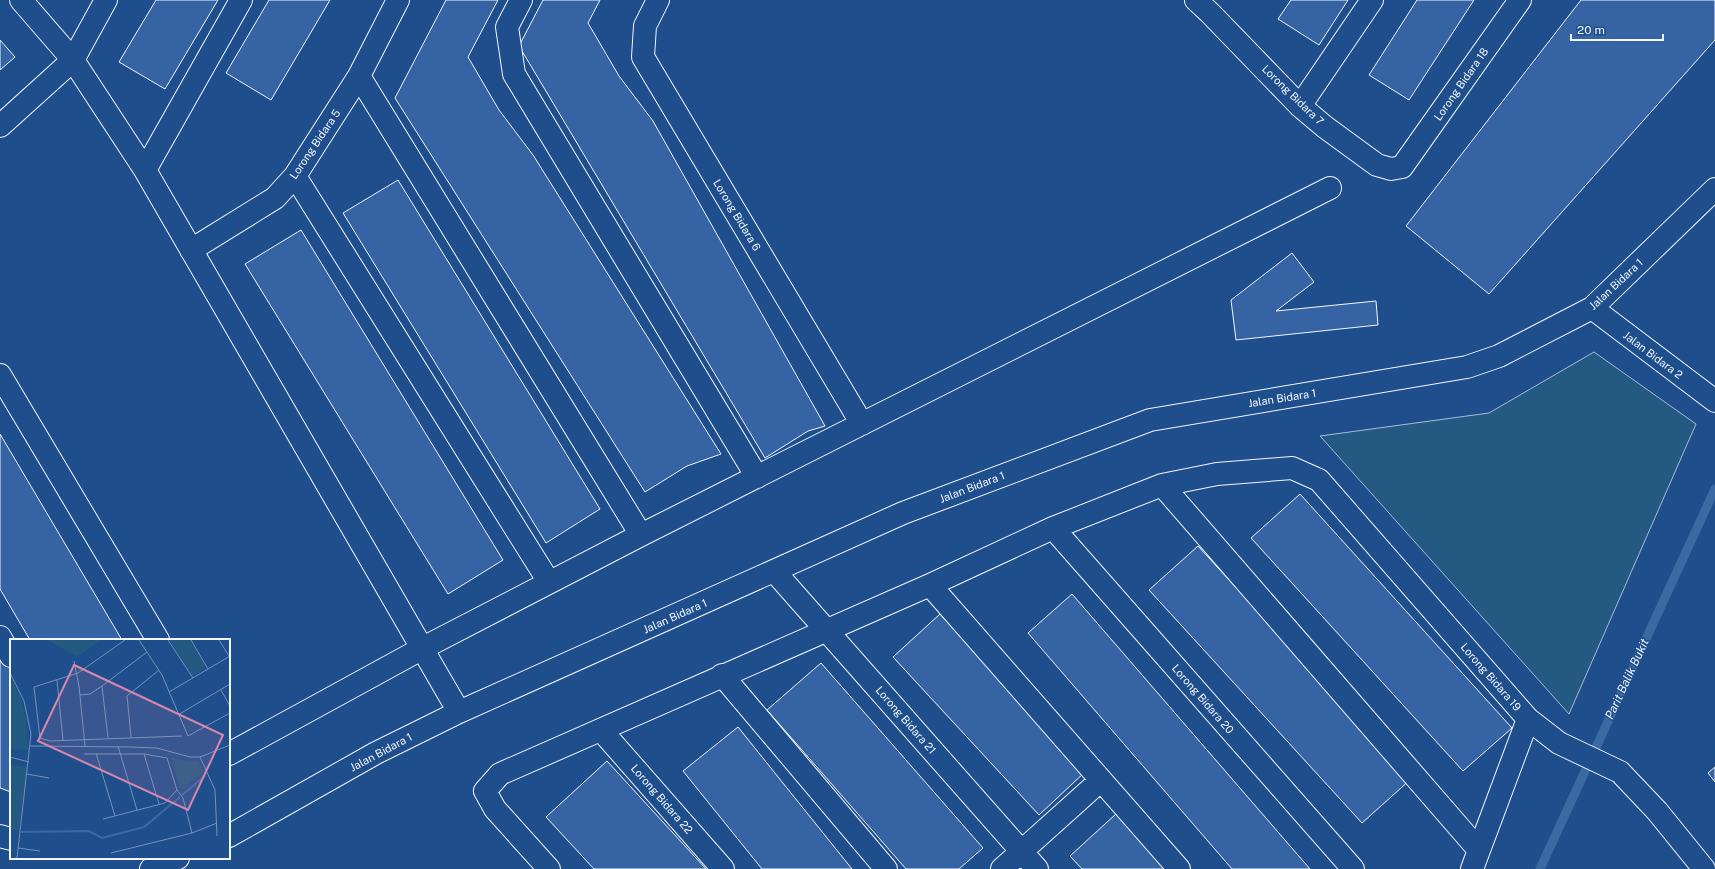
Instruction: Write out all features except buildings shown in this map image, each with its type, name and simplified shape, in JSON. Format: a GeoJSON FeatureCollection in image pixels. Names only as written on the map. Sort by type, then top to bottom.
{"type":"FeatureCollection","features":[{"type":"Feature","properties":{"kind":"street"},"geometry":{"type":"LineString","coordinates":[[21,0],[73,60],[146,170],[459,712]]}},
{"type":"Feature","properties":{"kind":"street"},"geometry":{"type":"LineString","coordinates":[[0,126],[73,60],[106,0]]}},
{"type":"Feature","properties":{"kind":"street"},"geometry":{"type":"LineString","coordinates":[[146,170],[241,0]]}},
{"type":"Feature","properties":{"kind":"street","name":"Lorong Bidara 5"},"geometry":{"type":"LineString","coordinates":[[191,250],[275,198],[295,176],[359,76],[398,0]]}},
{"type":"Feature","properties":{"kind":"street"},"geometry":{"type":"LineString","coordinates":[[521,0],[507,27],[514,74],[757,477]]}},
{"type":"Feature","properties":{"kind":"street","name":"Lorong Bidara 6"},"geometry":{"type":"LineString","coordinates":[[658,0],[645,26],[643,57],[862,424]]}},
{"type":"Feature","properties":{"kind":"street"},"geometry":{"type":"LineString","coordinates":[[1300,106],[1372,0]]}},
{"type":"Feature","properties":{"kind":"street","name":"Lorong Bidara 18"},"geometry":{"type":"LineString","coordinates":[[1402,167],[1520,0]]}},
{"type":"Feature","properties":{"kind":"street","name":"Lorong Bidara 7"},"geometry":{"type":"LineString","coordinates":[[1208,4],[1300,106],[1354,149],[1377,165],[1391,169],[1402,167]]}},
{"type":"Feature","properties":{"kind":"street"},"geometry":{"type":"LineString","coordinates":[[359,76],[641,535]]}},
{"type":"Feature","properties":{"kind":"street"},"geometry":{"type":"LineString","coordinates":[[295,176],[549,582]]}},
{"type":"Feature","properties":{"kind":"street"},"geometry":{"type":"LineString","coordinates":[[230,753],[422,648],[549,582],[1330,188]]}},
{"type":"Feature","properties":{"kind":"street","name":"Jalan Bidara 1"},"geometry":{"type":"LineString","coordinates":[[230,835],[376,754],[459,712],[775,572],[903,513],[1150,420],[1467,367],[1499,356],[1592,308],[1715,189]]}},
{"type":"Feature","properties":{"kind":"street","name":"Jalan Bidara 2"},"geometry":{"type":"LineString","coordinates":[[1592,308],[1715,402]]}},
{"type":"Feature","properties":{"kind":"street"},"geometry":{"type":"LineString","coordinates":[[0,375],[157,639]]}},
{"type":"Feature","properties":{"kind":"street","name":"Lorong Bidara 19"},"geometry":{"type":"LineString","coordinates":[[1162,485],[1217,474],[1292,468],[1319,480],[1528,719],[1559,743],[1620,772],[1657,811],[1704,869]]}},
{"type":"Feature","properties":{"kind":"street"},"geometry":{"type":"LineString","coordinates":[[549,869],[495,809],[485,791],[500,774],[930,585],[1053,528],[1162,485],[1475,859],[1528,719]]}},
{"type":"Feature","properties":{"kind":"street","name":"Lorong Bidara 20"},"geometry":{"type":"LineString","coordinates":[[1053,528],[1353,869]]}},
{"type":"Feature","properties":{"kind":"street","name":"Lorong Bidara 21"},"geometry":{"type":"LineString","coordinates":[[775,572],[1037,869]]}},
{"type":"Feature","properties":{"kind":"street"},"geometry":{"type":"LineString","coordinates":[[930,585],[1179,869]]}},
{"type":"Feature","properties":{"kind":"street"},"geometry":{"type":"LineString","coordinates":[[0,637],[10,654]]}},
{"type":"Feature","properties":{"kind":"street"},"geometry":{"type":"LineString","coordinates":[[722,676],[886,869]]}},
{"type":"Feature","properties":{"kind":"street","name":"Lorong Bidara 22"},"geometry":{"type":"LineString","coordinates":[[601,730],[723,869]]}},
{"type":"Feature","properties":{"kind":"street"},"geometry":{"type":"LineString","coordinates":[[1002,869],[1101,780]]}},
{"type":"Feature","properties":{"kind":"street"},"geometry":{"type":"LineString","coordinates":[[0,836],[10,839]]}},
{"type":"Feature","properties":{"kind":"street"},"geometry":{"type":"LineString","coordinates":[[151,869],[176,859]]}},
{"type":"Feature","properties":{"kind":"shaded area"},"geometry":{"type":"Polygon","coordinates":[[[1594,352],[1696,424],[1569,714],[1320,436],[1489,413],[1594,352]]]}},
{"type":"Feature","properties":{"kind":"waterway","name":"Parit Balik Bukit"},"geometry":{"type":"LineString","coordinates":[[1540,869],[1715,489]]}}]}
